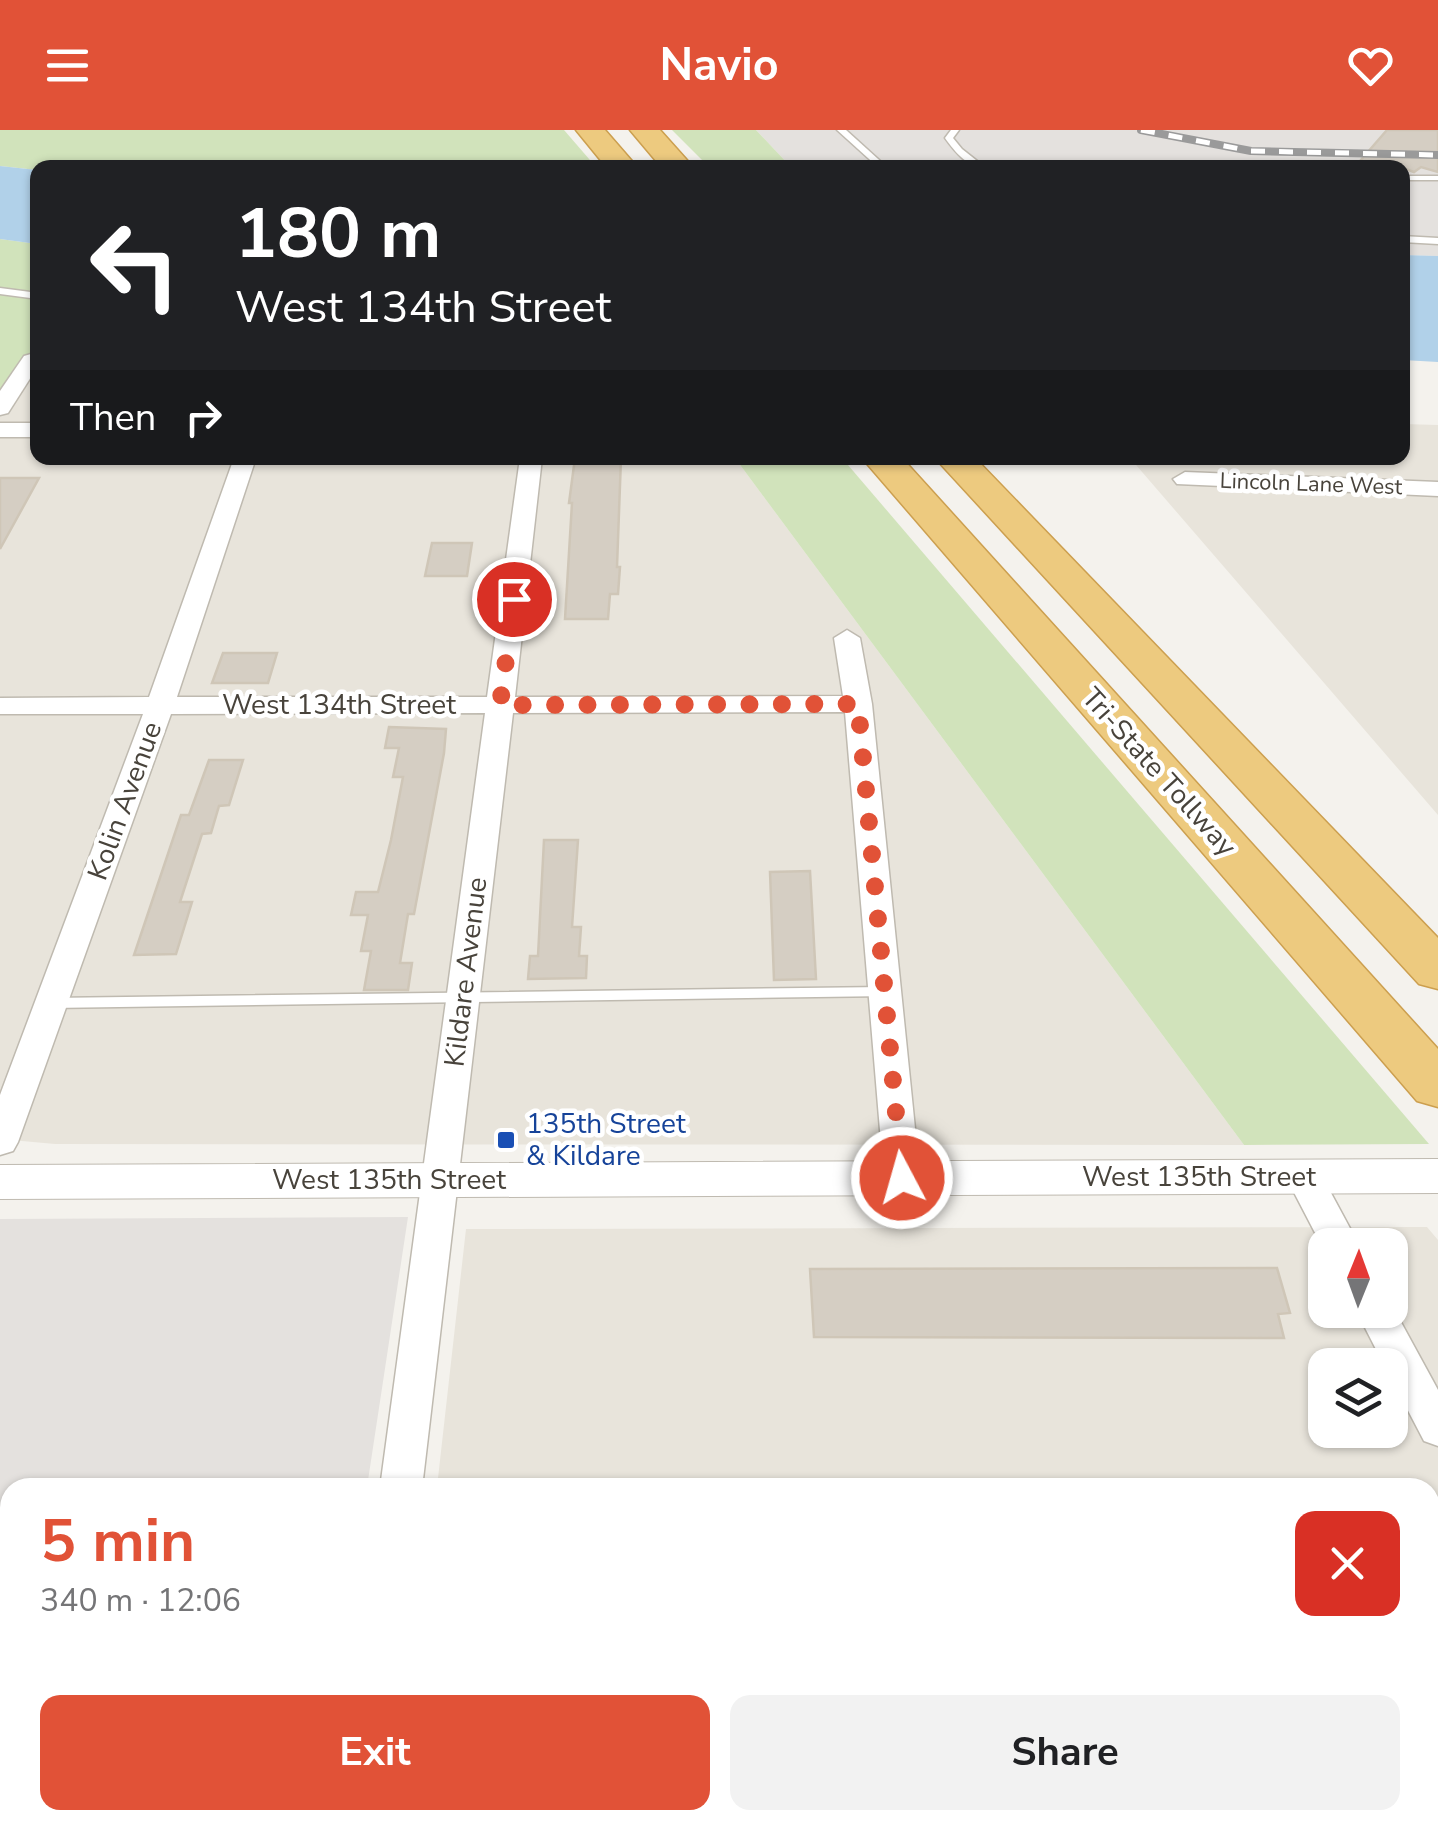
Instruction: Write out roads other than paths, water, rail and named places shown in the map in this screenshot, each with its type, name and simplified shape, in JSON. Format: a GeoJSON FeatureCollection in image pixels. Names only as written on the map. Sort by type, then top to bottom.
{"type":"FeatureCollection","features":[{"type":"Feature","properties":{"kind":"highway"},"geometry":{"type":"LineString","coordinates":[[590,130],[616,160]]}},
{"type":"Feature","properties":{"kind":"highway"},"geometry":{"type":"LineString","coordinates":[[644,130],[672,160]]}},
{"type":"Feature","properties":{"kind":"highway","name":"Tri-State Tollway"},"geometry":{"type":"LineString","coordinates":[[886,465],[1438,1086]]}},
{"type":"Feature","properties":{"kind":"highway"},"geometry":{"type":"LineString","coordinates":[[961,465],[1438,970]]}},
{"type":"Feature","properties":{"kind":"street"},"geometry":{"type":"LineString","coordinates":[[0,408],[30,363]]}},
{"type":"Feature","properties":{"kind":"street"},"geometry":{"type":"LineString","coordinates":[[0,430],[30,430]]}},
{"type":"Feature","properties":{"kind":"street","name":"Kolin Avenue"},"geometry":{"type":"LineString","coordinates":[[0,1142],[160,706],[243,465]]}},
{"type":"Feature","properties":{"kind":"street","name":"Kildare Avenue"},"geometry":{"type":"LineString","coordinates":[[402,1478],[531,465]]}},
{"type":"Feature","properties":{"kind":"street","name":"Lincoln Lane West"},"geometry":{"type":"LineString","coordinates":[[1185,479],[1436,492]]}},
{"type":"Feature","properties":{"kind":"street"},"geometry":{"type":"LineString","coordinates":[[847,638],[858,704],[902,1178]]}},
{"type":"Feature","properties":{"kind":"street","name":"West 134th Street"},"geometry":{"type":"LineString","coordinates":[[0,706],[858,704]]}},
{"type":"Feature","properties":{"kind":"street"},"geometry":{"type":"LineString","coordinates":[[1304,1176],[1331,1228]]}},
{"type":"Feature","properties":{"kind":"street","name":"West 135th Street"},"geometry":{"type":"LineString","coordinates":[[0,1182],[1438,1176]]}},
{"type":"Feature","properties":{"kind":"street"},"geometry":{"type":"LineString","coordinates":[[1385,1328],[1438,1429]]}},
{"type":"Feature","properties":{"kind":"lane"},"geometry":{"type":"LineString","coordinates":[[841,130],[875,160]]}},
{"type":"Feature","properties":{"kind":"lane"},"geometry":{"type":"LineString","coordinates":[[955,130],[949,138],[971,160]]}},
{"type":"Feature","properties":{"kind":"lane"},"geometry":{"type":"LineString","coordinates":[[1410,178],[1438,178]]}},
{"type":"Feature","properties":{"kind":"lane"},"geometry":{"type":"LineString","coordinates":[[1410,239],[1438,240]]}},
{"type":"Feature","properties":{"kind":"lane"},"geometry":{"type":"LineString","coordinates":[[0,291],[30,295]]}},
{"type":"Feature","properties":{"kind":"lane"},"geometry":{"type":"LineString","coordinates":[[51,1003],[884,992]]}},
{"type":"Feature","properties":{"kind":"water"},"geometry":{"type":"Polygon","coordinates":[[[0,166],[30,169],[30,243],[0,239],[0,166]]]}},
{"type":"Feature","properties":{"kind":"water"},"geometry":{"type":"Polygon","coordinates":[[[1410,255],[1438,256],[1438,362],[1410,360],[1410,255]]]}},
{"type":"Feature","properties":{"kind":"railway"},"geometry":{"type":"LineString","coordinates":[[1141,130],[1251,151],[1438,155]]}},
{"type":"Feature","properties":{"kind":"place","name":"135th Street & Kildare"},"geometry":{"type":"Point","coordinates":[506,1140]}}]}
